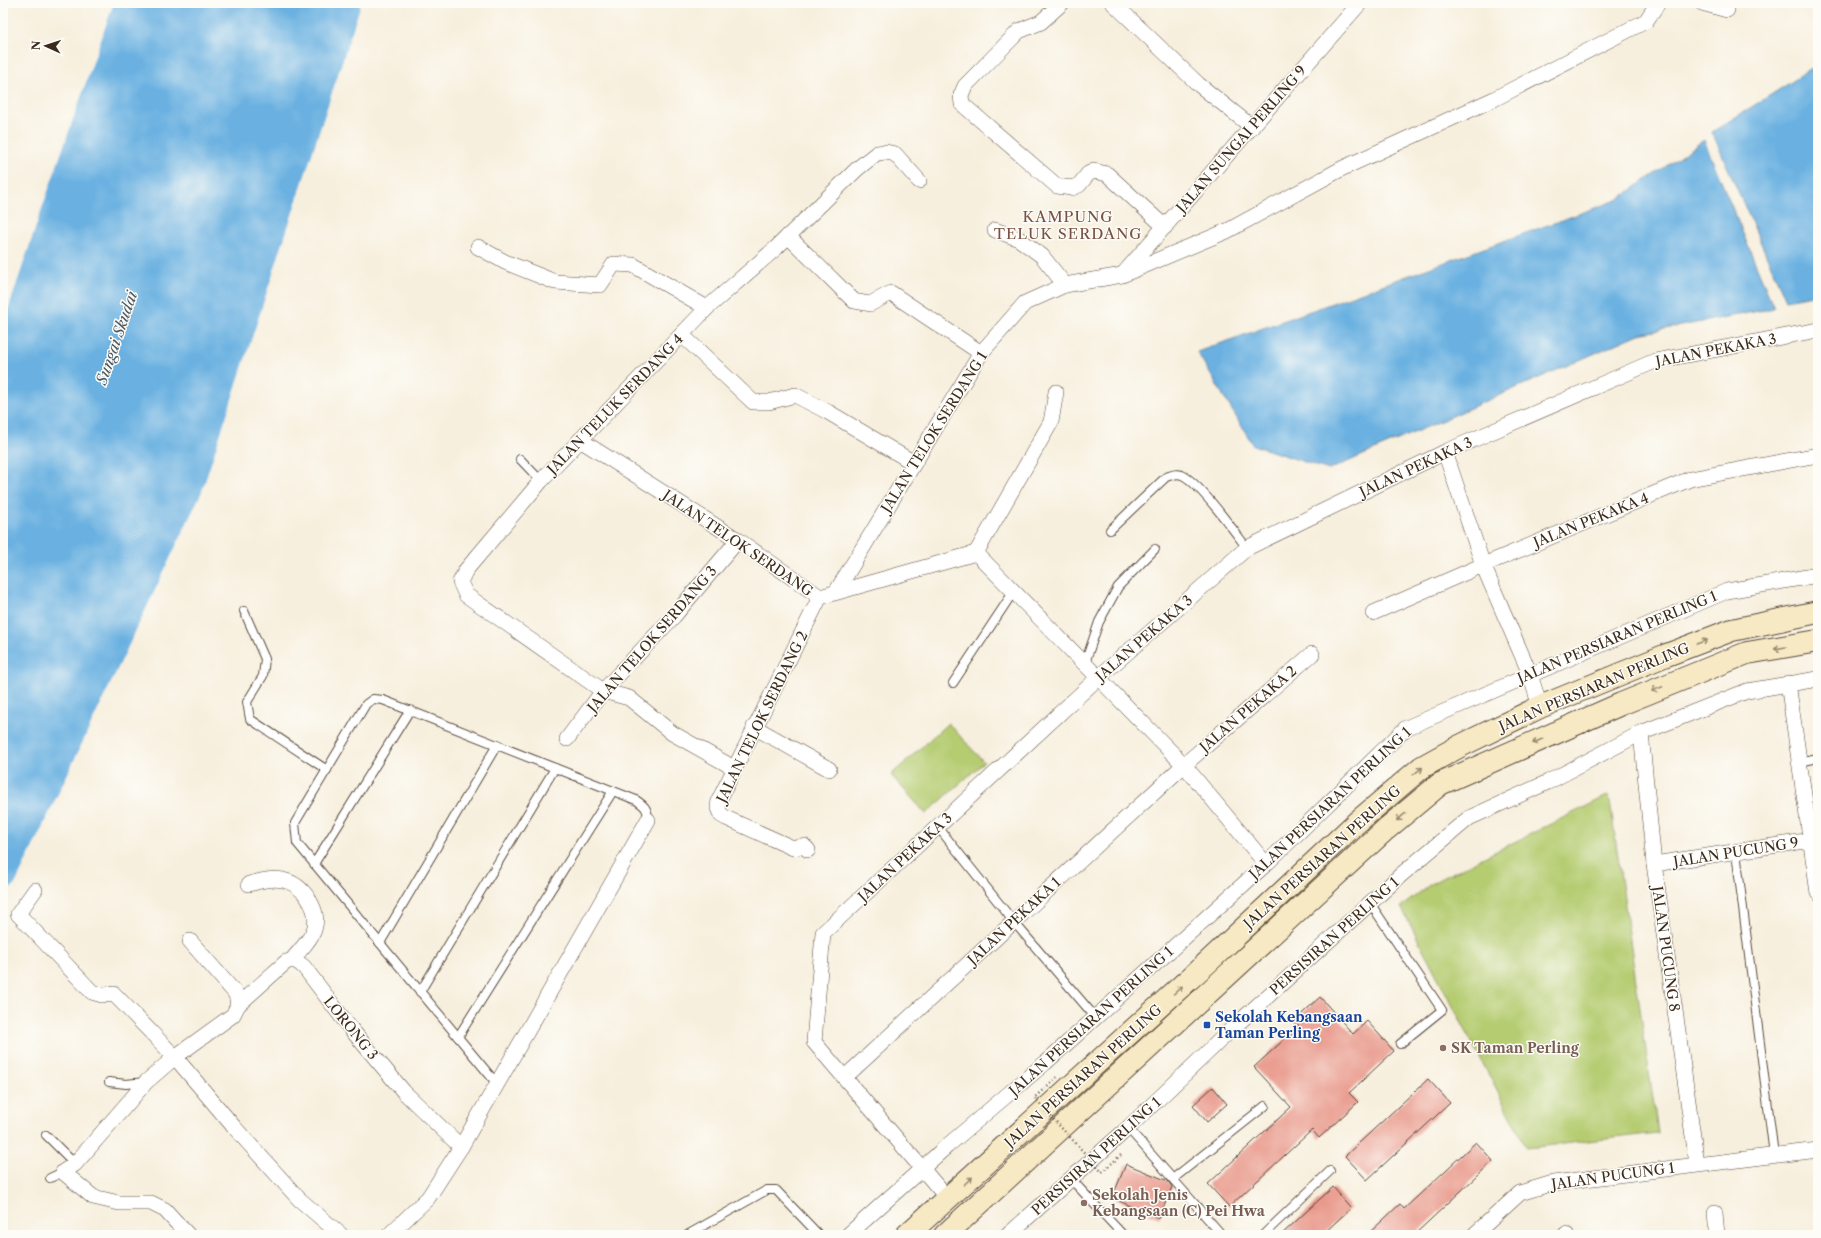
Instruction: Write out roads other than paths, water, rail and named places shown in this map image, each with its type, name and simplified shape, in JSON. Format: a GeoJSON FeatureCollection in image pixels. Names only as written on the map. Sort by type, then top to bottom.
{"type":"FeatureCollection","features":[{"type":"Feature","properties":{"kind":"main road","name":"JALAN PERSIARAN PERLING"},"geometry":{"type":"LineString","coordinates":[[907,1235],[1208,962],[1354,824],[1422,767],[1460,746],[1540,707],[1664,656],[1732,630],[1818,612]]}},
{"type":"Feature","properties":{"kind":"main road","name":"JALAN PERSIARAN PERLING"},"geometry":{"type":"LineString","coordinates":[[945,1235],[1385,830],[1440,784],[1621,704],[1748,654],[1818,641]]}},
{"type":"Feature","properties":{"kind":"street"},"geometry":{"type":"LineString","coordinates":[[1062,3],[1041,22],[1019,31],[965,86],[961,95],[962,104],[1057,186],[1072,188],[1079,185],[1088,174],[1094,172],[1107,174],[1165,227]]}},
{"type":"Feature","properties":{"kind":"street"},"geometry":{"type":"LineString","coordinates":[[1113,3],[1198,84],[1252,127]]}},
{"type":"Feature","properties":{"kind":"street","name":"JALAN SUNGAI PERLING 9"},"geometry":{"type":"LineString","coordinates":[[1122,275],[1360,3]]}},
{"type":"Feature","properties":{"kind":"street","name":"JALAN TELOK SERDANG 1"},"geometry":{"type":"LineString","coordinates":[[836,592],[981,353],[1025,303],[1065,286],[1122,275],[1228,231],[1343,168],[1501,95],[1646,21],[1658,3]]}},
{"type":"Feature","properties":{"kind":"street"},"geometry":{"type":"LineString","coordinates":[[1702,3],[1727,10]]}},
{"type":"Feature","properties":{"kind":"street","name":"JALAN TELUK SERDANG 4"},"geometry":{"type":"LineString","coordinates":[[603,691],[466,595],[460,582],[466,570],[541,481],[707,308],[788,236],[857,169],[877,153],[886,152],[895,154],[919,181]]}},
{"type":"Feature","properties":{"kind":"street"},"geometry":{"type":"LineString","coordinates":[[995,230],[1019,239],[1042,256],[1065,286]]}},
{"type":"Feature","properties":{"kind":"street"},"geometry":{"type":"LineString","coordinates":[[788,236],[854,301],[870,304],[891,293],[981,353]]}},
{"type":"Feature","properties":{"kind":"street"},"geometry":{"type":"LineString","coordinates":[[478,247],[505,262],[555,282],[600,285],[614,264],[633,265],[707,308]]}},
{"type":"Feature","properties":{"kind":"street","name":"JALAN PEKAKA 3"},"geometry":{"type":"LineString","coordinates":[[948,1199],[814,1042],[823,933],[1099,677],[1247,548],[1445,452],[1655,360],[1818,330]]}},
{"type":"Feature","properties":{"kind":"street"},"geometry":{"type":"LineString","coordinates":[[682,335],[753,402],[769,402],[795,395],[828,412],[914,463]]}},
{"type":"Feature","properties":{"kind":"street"},"geometry":{"type":"LineString","coordinates":[[1056,392],[1051,422],[976,553],[1184,765],[1266,864]]}},
{"type":"Feature","properties":{"kind":"street","name":"JALAN TELOK SERDANG"},"geometry":{"type":"LineString","coordinates":[[580,440],[738,540],[820,597],[976,553]]}},
{"type":"Feature","properties":{"kind":"street"},"geometry":{"type":"LineString","coordinates":[[1445,452],[1483,565],[1530,674],[1540,707]]}},
{"type":"Feature","properties":{"kind":"street","name":"JALAN PEKAKA 4"},"geometry":{"type":"LineString","coordinates":[[1373,613],[1483,565],[1690,479],[1818,456]]}},
{"type":"Feature","properties":{"kind":"street","name":"JALAN TELOK SERDANG 3"},"geometry":{"type":"LineString","coordinates":[[567,739],[603,691],[674,616],[738,540]]}},
{"type":"Feature","properties":{"kind":"street","name":"JALAN PERSIARAN PERLING 1"},"geometry":{"type":"LineString","coordinates":[[922,1168],[1096,1018],[1266,864],[1406,728],[1727,591],[1818,575]]}},
{"type":"Feature","properties":{"kind":"street","name":"JALAN TELOK SERDANG 2"},"geometry":{"type":"LineString","coordinates":[[808,850],[804,846],[793,848],[721,815],[718,808],[719,800],[734,768],[820,597]]}},
{"type":"Feature","properties":{"kind":"street","name":"JALAN PEKAKA 2"},"geometry":{"type":"LineString","coordinates":[[1184,765],[1312,654]]}},
{"type":"Feature","properties":{"kind":"street"},"geometry":{"type":"LineString","coordinates":[[1641,733],[1747,691],[1818,679]]}},
{"type":"Feature","properties":{"kind":"street"},"geometry":{"type":"LineString","coordinates":[[1788,683],[1799,762],[1814,839],[1818,893]]}},
{"type":"Feature","properties":{"kind":"street"},"geometry":{"type":"LineString","coordinates":[[603,691],[629,698],[672,733],[734,768]]}},
{"type":"Feature","properties":{"kind":"street"},"geometry":{"type":"LineString","coordinates":[[754,727],[829,769]]}},
{"type":"Feature","properties":{"kind":"street","name":"JALAN PUCUNG 8"},"geometry":{"type":"LineString","coordinates":[[1641,733],[1654,864],[1696,1164]]}},
{"type":"Feature","properties":{"kind":"street","name":"PERSISIRAN PERLING 1"},"geometry":{"type":"LineString","coordinates":[[1008,1235],[1128,1128],[1241,1021],[1370,903],[1469,818],[1548,782],[1641,733]]}},
{"type":"Feature","properties":{"kind":"street","name":"JALAN PEKAKA 1"},"geometry":{"type":"LineString","coordinates":[[845,1077],[1184,765]]}},
{"type":"Feature","properties":{"kind":"street"},"geometry":{"type":"LineString","coordinates":[[389,1235],[428,1198],[461,1147],[648,820]]}},
{"type":"Feature","properties":{"kind":"street","name":"JALAN PUCUNG 9"},"geometry":{"type":"LineString","coordinates":[[1654,864],[1814,839]]}},
{"type":"Feature","properties":{"kind":"street"},"geometry":{"type":"LineString","coordinates":[[188,1235],[165,1210],[152,1203],[119,1203],[93,1197],[63,1171],[146,1082],[174,1057],[233,1015],[238,1005],[286,962],[292,960],[314,930],[315,918],[307,896],[288,882],[282,880],[264,880],[249,884]]}},
{"type":"Feature","properties":{"kind":"street"},"geometry":{"type":"LineString","coordinates":[[35,890],[18,914],[92,992],[102,995],[114,994],[174,1057],[234,1127],[299,1199],[341,1235]]}},
{"type":"Feature","properties":{"kind":"street"},"geometry":{"type":"LineString","coordinates":[[190,942],[236,994],[238,1005]]}},
{"type":"Feature","properties":{"kind":"street","name":"LORONG 3"},"geometry":{"type":"LineString","coordinates":[[292,960],[304,967],[351,1029],[404,1092],[461,1147]]}},
{"type":"Feature","properties":{"kind":"street","name":"JALAN PUCUNG 1"},"geometry":{"type":"LineString","coordinates":[[1474,1235],[1520,1193],[1553,1183],[1818,1150]]}},
{"type":"Feature","properties":{"kind":"street"},"geometry":{"type":"LineString","coordinates":[[848,1235],[922,1168]]}},
{"type":"Feature","properties":{"kind":"street"},"geometry":{"type":"LineString","coordinates":[[1715,1213],[1717,1235]]}},
{"type":"Feature","properties":{"kind":"lane"},"geometry":{"type":"LineString","coordinates":[[520,459],[541,481]]}},
{"type":"Feature","properties":{"kind":"lane"},"geometry":{"type":"LineString","coordinates":[[1110,530],[1166,477],[1175,474],[1182,476],[1192,483],[1205,496],[1247,548]]}},
{"type":"Feature","properties":{"kind":"lane"},"geometry":{"type":"LineString","coordinates":[[1085,663],[1099,622],[1118,587],[1155,549]]}},
{"type":"Feature","properties":{"kind":"lane"},"geometry":{"type":"LineString","coordinates":[[953,683],[1014,591]]}},
{"type":"Feature","properties":{"kind":"lane"},"geometry":{"type":"LineString","coordinates":[[244,610],[264,659],[263,676],[246,702],[250,719],[327,770]]}},
{"type":"Feature","properties":{"kind":"lane"},"geometry":{"type":"LineString","coordinates":[[497,1084],[297,843],[295,823],[366,704],[373,699],[383,700],[410,710],[636,800],[644,805],[648,811],[648,820]]}},
{"type":"Feature","properties":{"kind":"lane"},"geometry":{"type":"LineString","coordinates":[[314,864],[410,710]]}},
{"type":"Feature","properties":{"kind":"lane"},"geometry":{"type":"LineString","coordinates":[[380,943],[497,745]]}},
{"type":"Feature","properties":{"kind":"lane"},"geometry":{"type":"LineString","coordinates":[[1799,762],[1818,758]]}},
{"type":"Feature","properties":{"kind":"lane"},"geometry":{"type":"LineString","coordinates":[[420,992],[555,768]]}},
{"type":"Feature","properties":{"kind":"lane"},"geometry":{"type":"LineString","coordinates":[[458,1036],[613,791]]}},
{"type":"Feature","properties":{"kind":"lane"},"geometry":{"type":"LineString","coordinates":[[938,827],[1014,922],[1096,1018]]}},
{"type":"Feature","properties":{"kind":"lane"},"geometry":{"type":"LineString","coordinates":[[1736,852],[1774,1155]]}},
{"type":"Feature","properties":{"kind":"lane"},"geometry":{"type":"LineString","coordinates":[[1370,903],[1442,1010],[1400,1044]]}},
{"type":"Feature","properties":{"kind":"lane"},"geometry":{"type":"LineString","coordinates":[[109,1082],[126,1084],[146,1082]]}},
{"type":"Feature","properties":{"kind":"lane"},"geometry":{"type":"LineString","coordinates":[[1174,1178],[1265,1106]]}},
{"type":"Feature","properties":{"kind":"lane"},"geometry":{"type":"LineString","coordinates":[[1128,1128],[1174,1178],[1222,1235]]}},
{"type":"Feature","properties":{"kind":"lane"},"geometry":{"type":"LineString","coordinates":[[46,1134],[63,1171]]}},
{"type":"Feature","properties":{"kind":"lane"},"geometry":{"type":"LineString","coordinates":[[1263,1235],[1330,1171]]}},
{"type":"Feature","properties":{"kind":"lane"},"geometry":{"type":"LineString","coordinates":[[1071,1179],[1123,1235]]}},
{"type":"Feature","properties":{"kind":"lane"},"geometry":{"type":"LineString","coordinates":[[687,1235],[767,1190],[776,1190],[819,1235]]}},
{"type":"Feature","properties":{"kind":"water","name":"Sungai Skudai"},"geometry":{"type":"Polygon","coordinates":[[[129,3],[346,3],[188,487],[3,876],[3,370],[129,3]]]}},
{"type":"Feature","properties":{"kind":"water"},"geometry":{"type":"Polygon","coordinates":[[[1818,65],[1818,294],[1786,300],[1712,132],[1818,65]]]}},
{"type":"Feature","properties":{"kind":"water"},"geometry":{"type":"Polygon","coordinates":[[[1704,140],[1774,308],[1639,334],[1329,470],[1253,445],[1197,352],[1617,200],[1704,140]]]}},
{"type":"Feature","properties":{"kind":"waterway"},"geometry":{"type":"LineString","coordinates":[[3,370],[129,3]]}},
{"type":"Feature","properties":{"kind":"waterway"},"geometry":{"type":"LineString","coordinates":[[3,876],[188,487],[346,3]]}},
{"type":"Feature","properties":{"kind":"place","name":"Sekolah Kebangsaan Taman Perling"},"geometry":{"type":"Point","coordinates":[1207,1025]}},
{"type":"Feature","properties":{"kind":"place","name":"SK Taman Perling"},"geometry":{"type":"Point","coordinates":[1443,1048]}},
{"type":"Feature","properties":{"kind":"place","name":"Sekolah Jenis Kebangsaan (C) Pei Hwa"},"geometry":{"type":"Point","coordinates":[1084,1203]}},
{"type":"Feature","properties":{"kind":"district","name":"KAMPUNG TELUK SERDANG"},"geometry":{"type":"Point","coordinates":[1068,226]}}]}
